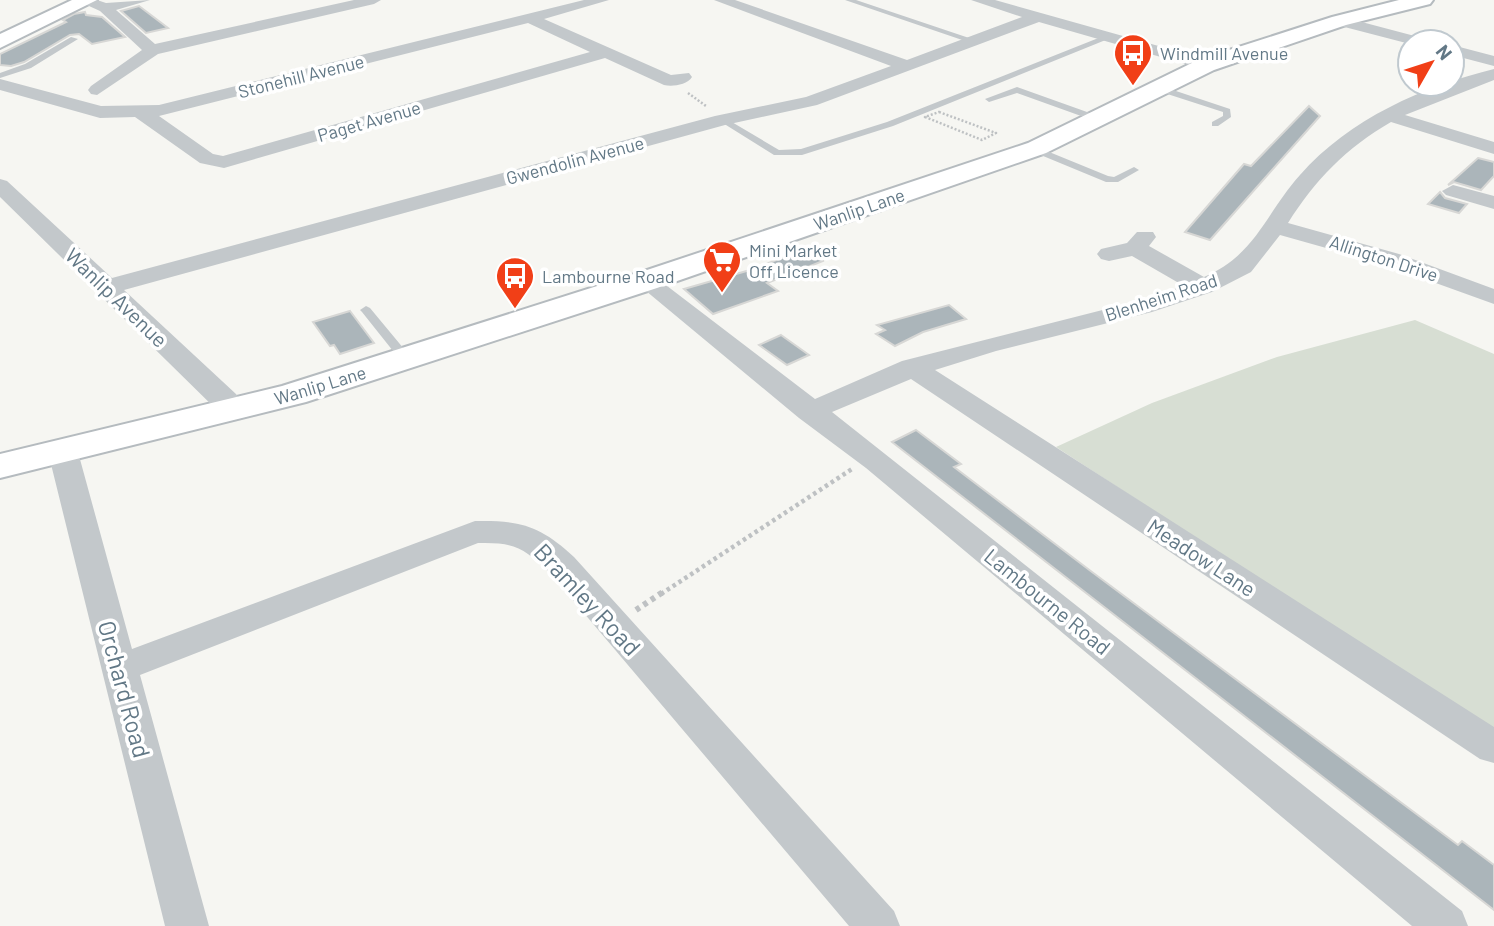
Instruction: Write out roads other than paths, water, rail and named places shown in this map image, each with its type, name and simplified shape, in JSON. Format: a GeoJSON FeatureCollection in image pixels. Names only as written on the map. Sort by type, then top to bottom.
{"type":"FeatureCollection","features":[{"type":"Feature","properties":{"kind":"street"},"geometry":{"type":"LineString","coordinates":[[0,42],[92,3],[143,0]]}},
{"type":"Feature","properties":{"kind":"street"},"geometry":{"type":"LineString","coordinates":[[97,90],[152,50],[374,0]]}},
{"type":"Feature","properties":{"kind":"street","name":"Stonehill Avenue"},"geometry":{"type":"LineString","coordinates":[[0,84],[100,112],[142,113],[188,104],[602,0]]}},
{"type":"Feature","properties":{"kind":"street"},"geometry":{"type":"LineString","coordinates":[[721,0],[908,66]]}},
{"type":"Feature","properties":{"kind":"street"},"geometry":{"type":"LineString","coordinates":[[978,0],[1206,65]]}},
{"type":"Feature","properties":{"kind":"street","name":"Wanlip Lane"},"geometry":{"type":"LineString","coordinates":[[0,466],[233,410],[646,281],[1034,149],[1206,65],[1339,20],[1423,0]]}},
{"type":"Feature","properties":{"kind":"street"},"geometry":{"type":"LineString","coordinates":[[1020,12],[1051,2]]}},
{"type":"Feature","properties":{"kind":"street"},"geometry":{"type":"LineString","coordinates":[[92,3],[152,50]]}},
{"type":"Feature","properties":{"kind":"street","name":"Gwendolin Avenue"},"geometry":{"type":"LineString","coordinates":[[106,287],[724,120],[811,102],[1038,17]]}},
{"type":"Feature","properties":{"kind":"street"},"geometry":{"type":"LineString","coordinates":[[529,18],[677,79]]}},
{"type":"Feature","properties":{"kind":"street"},"geometry":{"type":"LineString","coordinates":[[1339,20],[1396,35]]}},
{"type":"Feature","properties":{"kind":"street","name":"Paget Avenue"},"geometry":{"type":"LineString","coordinates":[[142,113],[207,159],[224,162],[607,52]]}},
{"type":"Feature","properties":{"kind":"street"},"geometry":{"type":"LineString","coordinates":[[1466,54],[1494,61]]}},
{"type":"Feature","properties":{"kind":"street","name":"Blenheim Road"},"geometry":{"type":"LineString","coordinates":[[809,412],[911,367],[1202,286],[1235,272],[1255,251],[1306,180],[1332,152],[1387,116],[1426,97],[1494,74]]}},
{"type":"Feature","properties":{"kind":"street"},"geometry":{"type":"LineString","coordinates":[[1387,116],[1494,148]]}},
{"type":"Feature","properties":{"kind":"street","name":"Wanlip Avenue"},"geometry":{"type":"LineString","coordinates":[[0,185],[217,391],[233,410]]}},
{"type":"Feature","properties":{"kind":"street"},"geometry":{"type":"LineString","coordinates":[[1452,191],[1494,203]]}},
{"type":"Feature","properties":{"kind":"street","name":"Allington Drive"},"geometry":{"type":"LineString","coordinates":[[1272,226],[1391,259],[1494,297]]}},
{"type":"Feature","properties":{"kind":"street"},"geometry":{"type":"LineString","coordinates":[[1109,254],[1140,242],[1202,286]]}},
{"type":"Feature","properties":{"kind":"street","name":"Lambourne Road"},"geometry":{"type":"LineString","coordinates":[[646,281],[809,412],[870,457],[1446,926]]}},
{"type":"Feature","properties":{"kind":"street","name":"Meadow Lane"},"geometry":{"type":"LineString","coordinates":[[911,367],[1494,747]]}},
{"type":"Feature","properties":{"kind":"street","name":"Orchard Road"},"geometry":{"type":"LineString","coordinates":[[63,452],[187,926]]}},
{"type":"Feature","properties":{"kind":"street","name":"Bramley Road"},"geometry":{"type":"LineString","coordinates":[[120,668],[475,532],[511,530],[537,540],[878,926]]}},
{"type":"Feature","properties":{"kind":"lane"},"geometry":{"type":"LineString","coordinates":[[849,0],[974,41]]}},
{"type":"Feature","properties":{"kind":"lane"},"geometry":{"type":"LineString","coordinates":[[724,120],[777,153],[802,152],[890,124],[1109,37]]}},
{"type":"Feature","properties":{"kind":"lane"},"geometry":{"type":"LineString","coordinates":[[0,76],[27,66],[74,39]]}},
{"type":"Feature","properties":{"kind":"lane"},"geometry":{"type":"LineString","coordinates":[[1158,88],[1227,111],[1227,117],[1215,124]]}},
{"type":"Feature","properties":{"kind":"lane"},"geometry":{"type":"LineString","coordinates":[[989,99],[1017,90],[1098,119]]}},
{"type":"Feature","properties":{"kind":"lane"},"geometry":{"type":"LineString","coordinates":[[1034,149],[1106,179],[1115,180],[1134,170]]}},
{"type":"Feature","properties":{"kind":"lane"},"geometry":{"type":"LineString","coordinates":[[366,310],[405,358]]}},
{"type":"Feature","properties":{"kind":"place","name":"Windmill Avenue"},"geometry":{"type":"Point","coordinates":[1133,87]}},
{"type":"Feature","properties":{"kind":"place","name":"Mini Market Off Licence"},"geometry":{"type":"Point","coordinates":[722,294]}},
{"type":"Feature","properties":{"kind":"place","name":"Lambourne Road"},"geometry":{"type":"Point","coordinates":[515,310]}}]}
